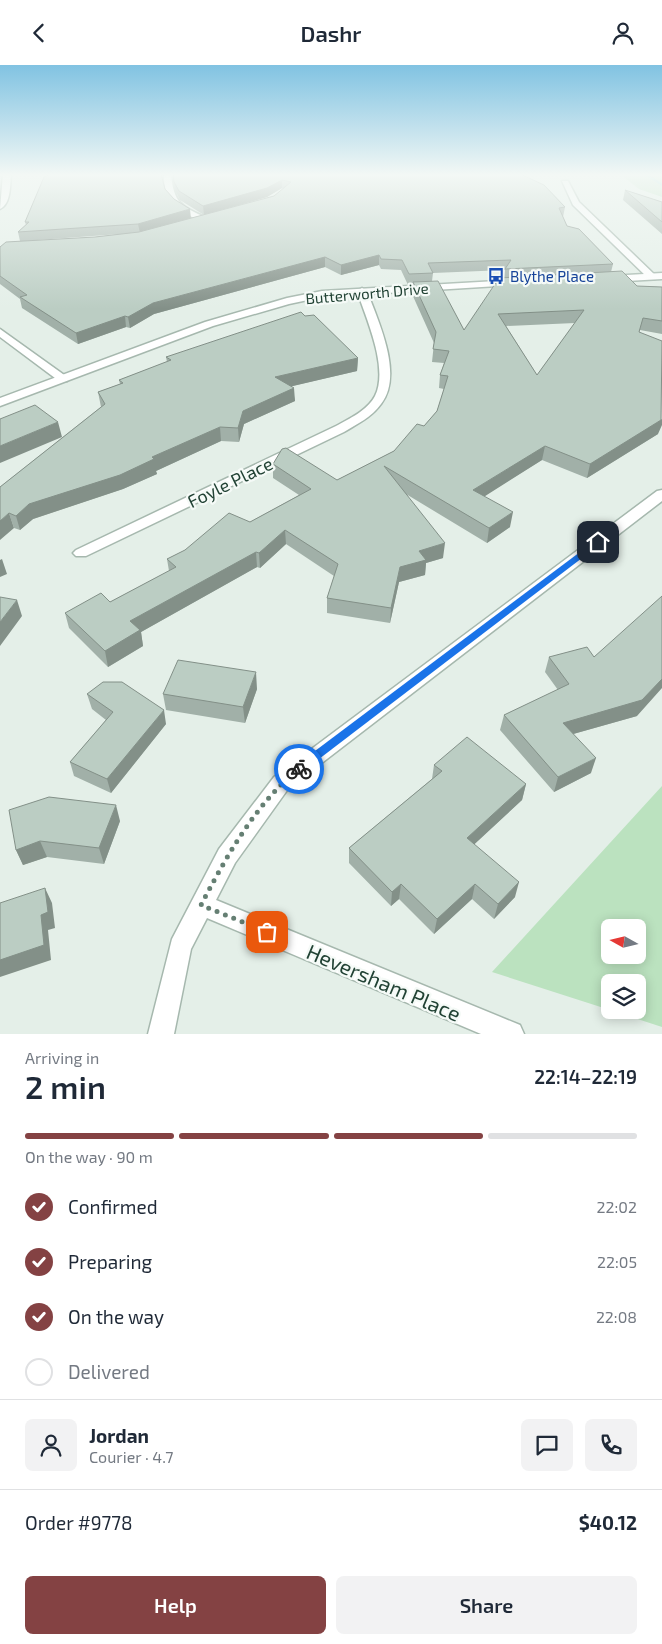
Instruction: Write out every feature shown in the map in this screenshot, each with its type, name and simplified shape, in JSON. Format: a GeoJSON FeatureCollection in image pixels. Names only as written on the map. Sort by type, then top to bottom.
{"type":"FeatureCollection","features":[{"type":"Feature","properties":{"kind":"street"},"geometry":{"type":"LineString","coordinates":[[594,219],[657,276]]}},
{"type":"Feature","properties":{"kind":"street"},"geometry":{"type":"LineString","coordinates":[[187,225],[204,220]]}},
{"type":"Feature","properties":{"kind":"street"},"geometry":{"type":"LineString","coordinates":[[597,279],[657,276]]}},
{"type":"Feature","properties":{"kind":"street","name":"Butterworth Drive"},"geometry":{"type":"LineString","coordinates":[[0,402],[256,308],[322,294],[521,283]]}},
{"type":"Feature","properties":{"kind":"street","name":"Foyle Place"},"geometry":{"type":"LineString","coordinates":[[81,553],[340,429],[367,413],[382,395],[386,369],[362,291]]}},
{"type":"Feature","properties":{"kind":"street"},"geometry":{"type":"LineString","coordinates":[[0,332],[63,379]]}},
{"type":"Feature","properties":{"kind":"street"},"geometry":{"type":"LineString","coordinates":[[161,1034],[180,947],[227,855],[281,783],[662,494]]}},
{"type":"Feature","properties":{"kind":"street","name":"Heversham Place"},"geometry":{"type":"LineString","coordinates":[[201,905],[511,1034]]}},
{"type":"Feature","properties":{"kind":"green space"},"geometry":{"type":"Polygon","coordinates":[[[662,786],[662,1027],[637,1019],[646,1019],[646,974],[601,974],[601,1007],[492,972],[662,786]]]}},
{"type":"Feature","properties":{"kind":"building"},"geometry":{"type":"Polygon","coordinates":[[[26,219],[155,219],[138,224],[18,232],[29,222],[25,222],[26,219]]]}},
{"type":"Feature","properties":{"kind":"building"},"geometry":{"type":"Polygon","coordinates":[[[187,219],[564,219],[567,226],[579,229],[613,264],[505,269],[511,260],[428,263],[433,273],[409,274],[402,260],[381,259],[379,255],[341,265],[325,257],[153,303],[128,317],[125,316],[76,333],[20,297],[27,295],[0,276],[0,247],[6,242],[95,237],[139,232],[187,219]]]}},
{"type":"Feature","properties":{"kind":"building"},"geometry":{"type":"Polygon","coordinates":[[[622,271],[637,286],[662,287],[662,321],[643,318],[639,332],[662,341],[661,420],[590,464],[545,446],[473,490],[513,512],[489,528],[384,466],[445,543],[419,551],[426,560],[400,567],[391,608],[327,598],[338,564],[285,530],[259,553],[256,552],[130,621],[140,630],[105,651],[65,613],[101,593],[110,602],[176,567],[167,559],[185,550],[229,513],[250,522],[311,489],[273,464],[282,449],[286,448],[337,480],[394,451],[417,424],[424,426],[437,411],[448,376],[440,375],[449,351],[433,349],[436,332],[413,282],[438,281],[464,330],[499,278],[622,271]],[[584,310],[498,314],[537,375],[584,310]]]}},
{"type":"Feature","properties":{"kind":"building"},"geometry":{"type":"Polygon","coordinates":[[[301,312],[305,316],[314,315],[358,358],[275,377],[294,388],[243,411],[238,428],[220,427],[152,457],[154,459],[120,475],[29,504],[16,516],[9,513],[0,521],[0,487],[105,404],[98,392],[123,383],[119,380],[171,360],[166,357],[301,312]]]}},
{"type":"Feature","properties":{"kind":"building"},"geometry":{"type":"Polygon","coordinates":[[[35,405],[58,422],[0,446],[0,419],[35,405]]]}},
{"type":"Feature","properties":{"kind":"building"},"geometry":{"type":"Polygon","coordinates":[[[662,596],[662,679],[642,700],[563,723],[596,758],[558,777],[504,715],[569,684],[549,657],[587,647],[594,657],[662,596]]]}},
{"type":"Feature","properties":{"kind":"building"},"geometry":{"type":"Polygon","coordinates":[[[0,597],[17,600],[0,622],[0,597]]]}},
{"type":"Feature","properties":{"kind":"building"},"geometry":{"type":"Polygon","coordinates":[[[178,660],[256,672],[243,707],[163,694],[178,660]]]}},
{"type":"Feature","properties":{"kind":"building"},"geometry":{"type":"Polygon","coordinates":[[[103,682],[122,682],[164,710],[107,779],[70,762],[113,712],[87,694],[103,682]]]}},
{"type":"Feature","properties":{"kind":"building"},"geometry":{"type":"Polygon","coordinates":[[[467,737],[526,784],[467,838],[519,882],[498,904],[475,884],[437,919],[401,884],[392,892],[349,848],[442,771],[434,765],[467,737]]]}},
{"type":"Feature","properties":{"kind":"building"},"geometry":{"type":"Polygon","coordinates":[[[49,797],[116,805],[99,848],[40,841],[16,850],[9,810],[49,797]]]}},
{"type":"Feature","properties":{"kind":"building"},"geometry":{"type":"Polygon","coordinates":[[[45,888],[48,912],[41,915],[44,945],[0,960],[0,903],[45,888]]]}},
{"type":"Feature","properties":{"kind":"way so far"},"geometry":{"type":"LineString","coordinates":[[267,932],[228,918],[201,905],[227,855],[281,783],[299,769]]}},
{"type":"Feature","properties":{"kind":"place","name":"Blythe Place"},"geometry":{"type":"Point","coordinates":[496,276]}},
{"type":"Feature","properties":{"kind":"route"},"geometry":{"type":"LineString","coordinates":[[299,769],[598,542]]}}]}
